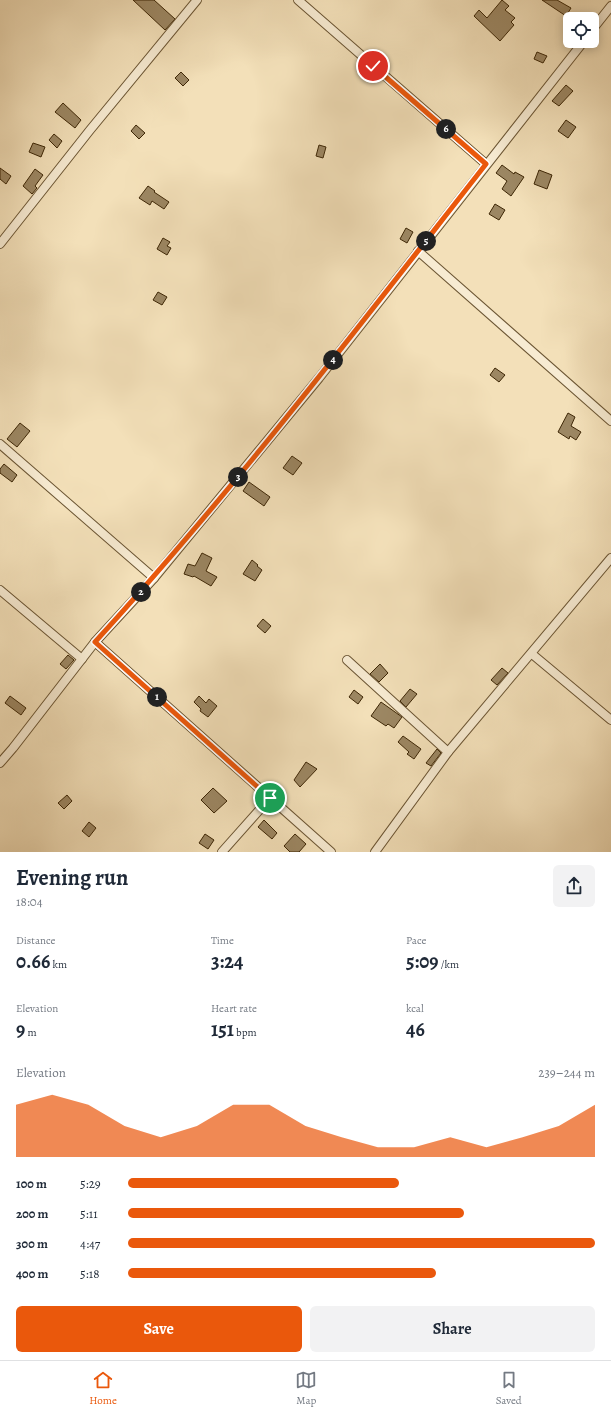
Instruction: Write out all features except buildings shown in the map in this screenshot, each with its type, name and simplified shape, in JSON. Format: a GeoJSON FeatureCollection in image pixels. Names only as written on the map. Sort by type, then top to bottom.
{"type":"FeatureCollection","features":[{"type":"Feature","properties":{"kind":"street"},"geometry":{"type":"LineString","coordinates":[[0,244],[90,130],[197,0]]}},
{"type":"Feature","properties":{"kind":"street"},"geometry":{"type":"LineString","coordinates":[[298,0],[486,164]]}},
{"type":"Feature","properties":{"kind":"street"},"geometry":{"type":"LineString","coordinates":[[599,21],[611,6]]}},
{"type":"Feature","properties":{"kind":"street"},"geometry":{"type":"LineString","coordinates":[[0,763],[95,642],[154,578],[319,378],[578,48]]}},
{"type":"Feature","properties":{"kind":"street"},"geometry":{"type":"LineString","coordinates":[[418,251],[611,421]]}},
{"type":"Feature","properties":{"kind":"street"},"geometry":{"type":"LineString","coordinates":[[0,444],[154,578]]}},
{"type":"Feature","properties":{"kind":"street"},"geometry":{"type":"LineString","coordinates":[[375,852],[448,752],[532,654],[611,558]]}},
{"type":"Feature","properties":{"kind":"street"},"geometry":{"type":"LineString","coordinates":[[0,590],[82,659]]}},
{"type":"Feature","properties":{"kind":"street"},"geometry":{"type":"LineString","coordinates":[[95,642],[331,852]]}},
{"type":"Feature","properties":{"kind":"street"},"geometry":{"type":"LineString","coordinates":[[532,654],[611,720]]}},
{"type":"Feature","properties":{"kind":"street"},"geometry":{"type":"LineString","coordinates":[[347,660],[448,752]]}},
{"type":"Feature","properties":{"kind":"street"},"geometry":{"type":"LineString","coordinates":[[222,852],[270,798]]}},
{"type":"Feature","properties":{"kind":"route"},"geometry":{"type":"LineString","coordinates":[[270,798],[95,642],[154,578],[319,378],[486,164],[373,66]]}}]}
